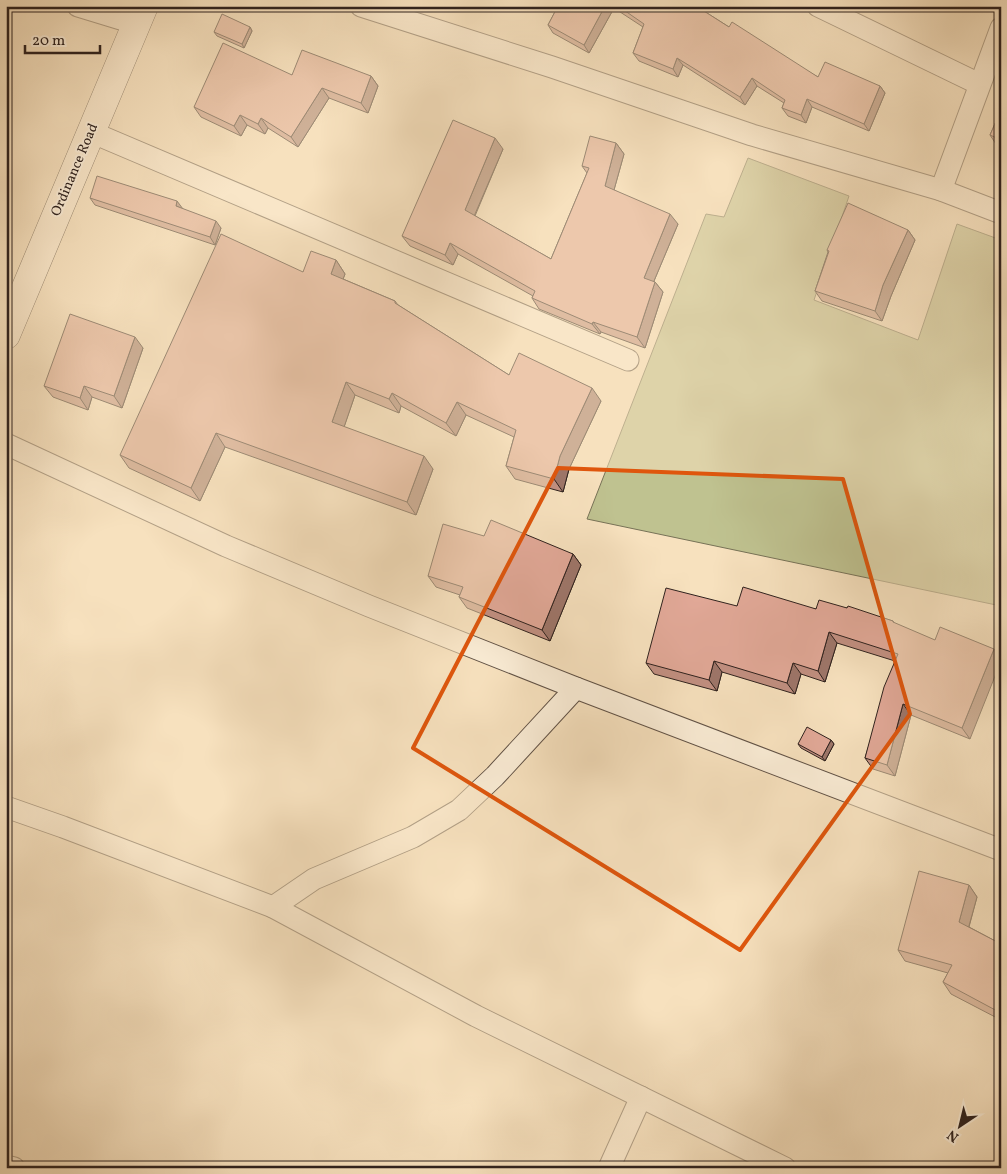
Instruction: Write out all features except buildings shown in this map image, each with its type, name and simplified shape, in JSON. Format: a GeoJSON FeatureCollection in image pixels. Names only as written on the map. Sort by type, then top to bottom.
{"type":"FeatureCollection","features":[{"type":"Feature","properties":{"kind":"street"},"geometry":{"type":"LineString","coordinates":[[78,6],[141,15]]}},
{"type":"Feature","properties":{"kind":"street"},"geometry":{"type":"LineString","coordinates":[[361,6],[561,70],[752,135],[940,190],[1001,213]]}},
{"type":"Feature","properties":{"kind":"street"},"geometry":{"type":"LineString","coordinates":[[818,6],[979,84]]}},
{"type":"Feature","properties":{"kind":"street","name":"Ordinance Road"},"geometry":{"type":"LineString","coordinates":[[6,335],[90,132],[141,15]]}},
{"type":"Feature","properties":{"kind":"street"},"geometry":{"type":"LineString","coordinates":[[940,190],[1001,28]]}},
{"type":"Feature","properties":{"kind":"street"},"geometry":{"type":"LineString","coordinates":[[90,132],[628,360]]}},
{"type":"Feature","properties":{"kind":"street"},"geometry":{"type":"LineString","coordinates":[[6,444],[226,546],[369,606],[576,688],[1001,850]]}},
{"type":"Feature","properties":{"kind":"street"},"geometry":{"type":"LineString","coordinates":[[273,907],[314,879],[413,837],[459,810],[495,776],[576,688]]}},
{"type":"Feature","properties":{"kind":"street"},"geometry":{"type":"LineString","coordinates":[[6,807],[72,830],[273,907],[476,1016],[785,1168]]}},
{"type":"Feature","properties":{"kind":"street"},"geometry":{"type":"LineString","coordinates":[[610,1168],[641,1097]]}},
{"type":"Feature","properties":{"kind":"street"},"geometry":{"type":"LineString","coordinates":[[6,1166],[14,1168]]}},
{"type":"Feature","properties":{"kind":"highlighted area"},"geometry":{"type":"Polygon","coordinates":[[[558,468],[843,479],[910,714],[740,950],[413,748],[558,468]]]}},
{"type":"Feature","properties":{"kind":"green space"},"geometry":{"type":"Polygon","coordinates":[[[748,158],[849,196],[814,300],[918,340],[957,224],[1001,240],[1001,606],[587,519],[706,214],[724,217],[748,158]]]}}]}
